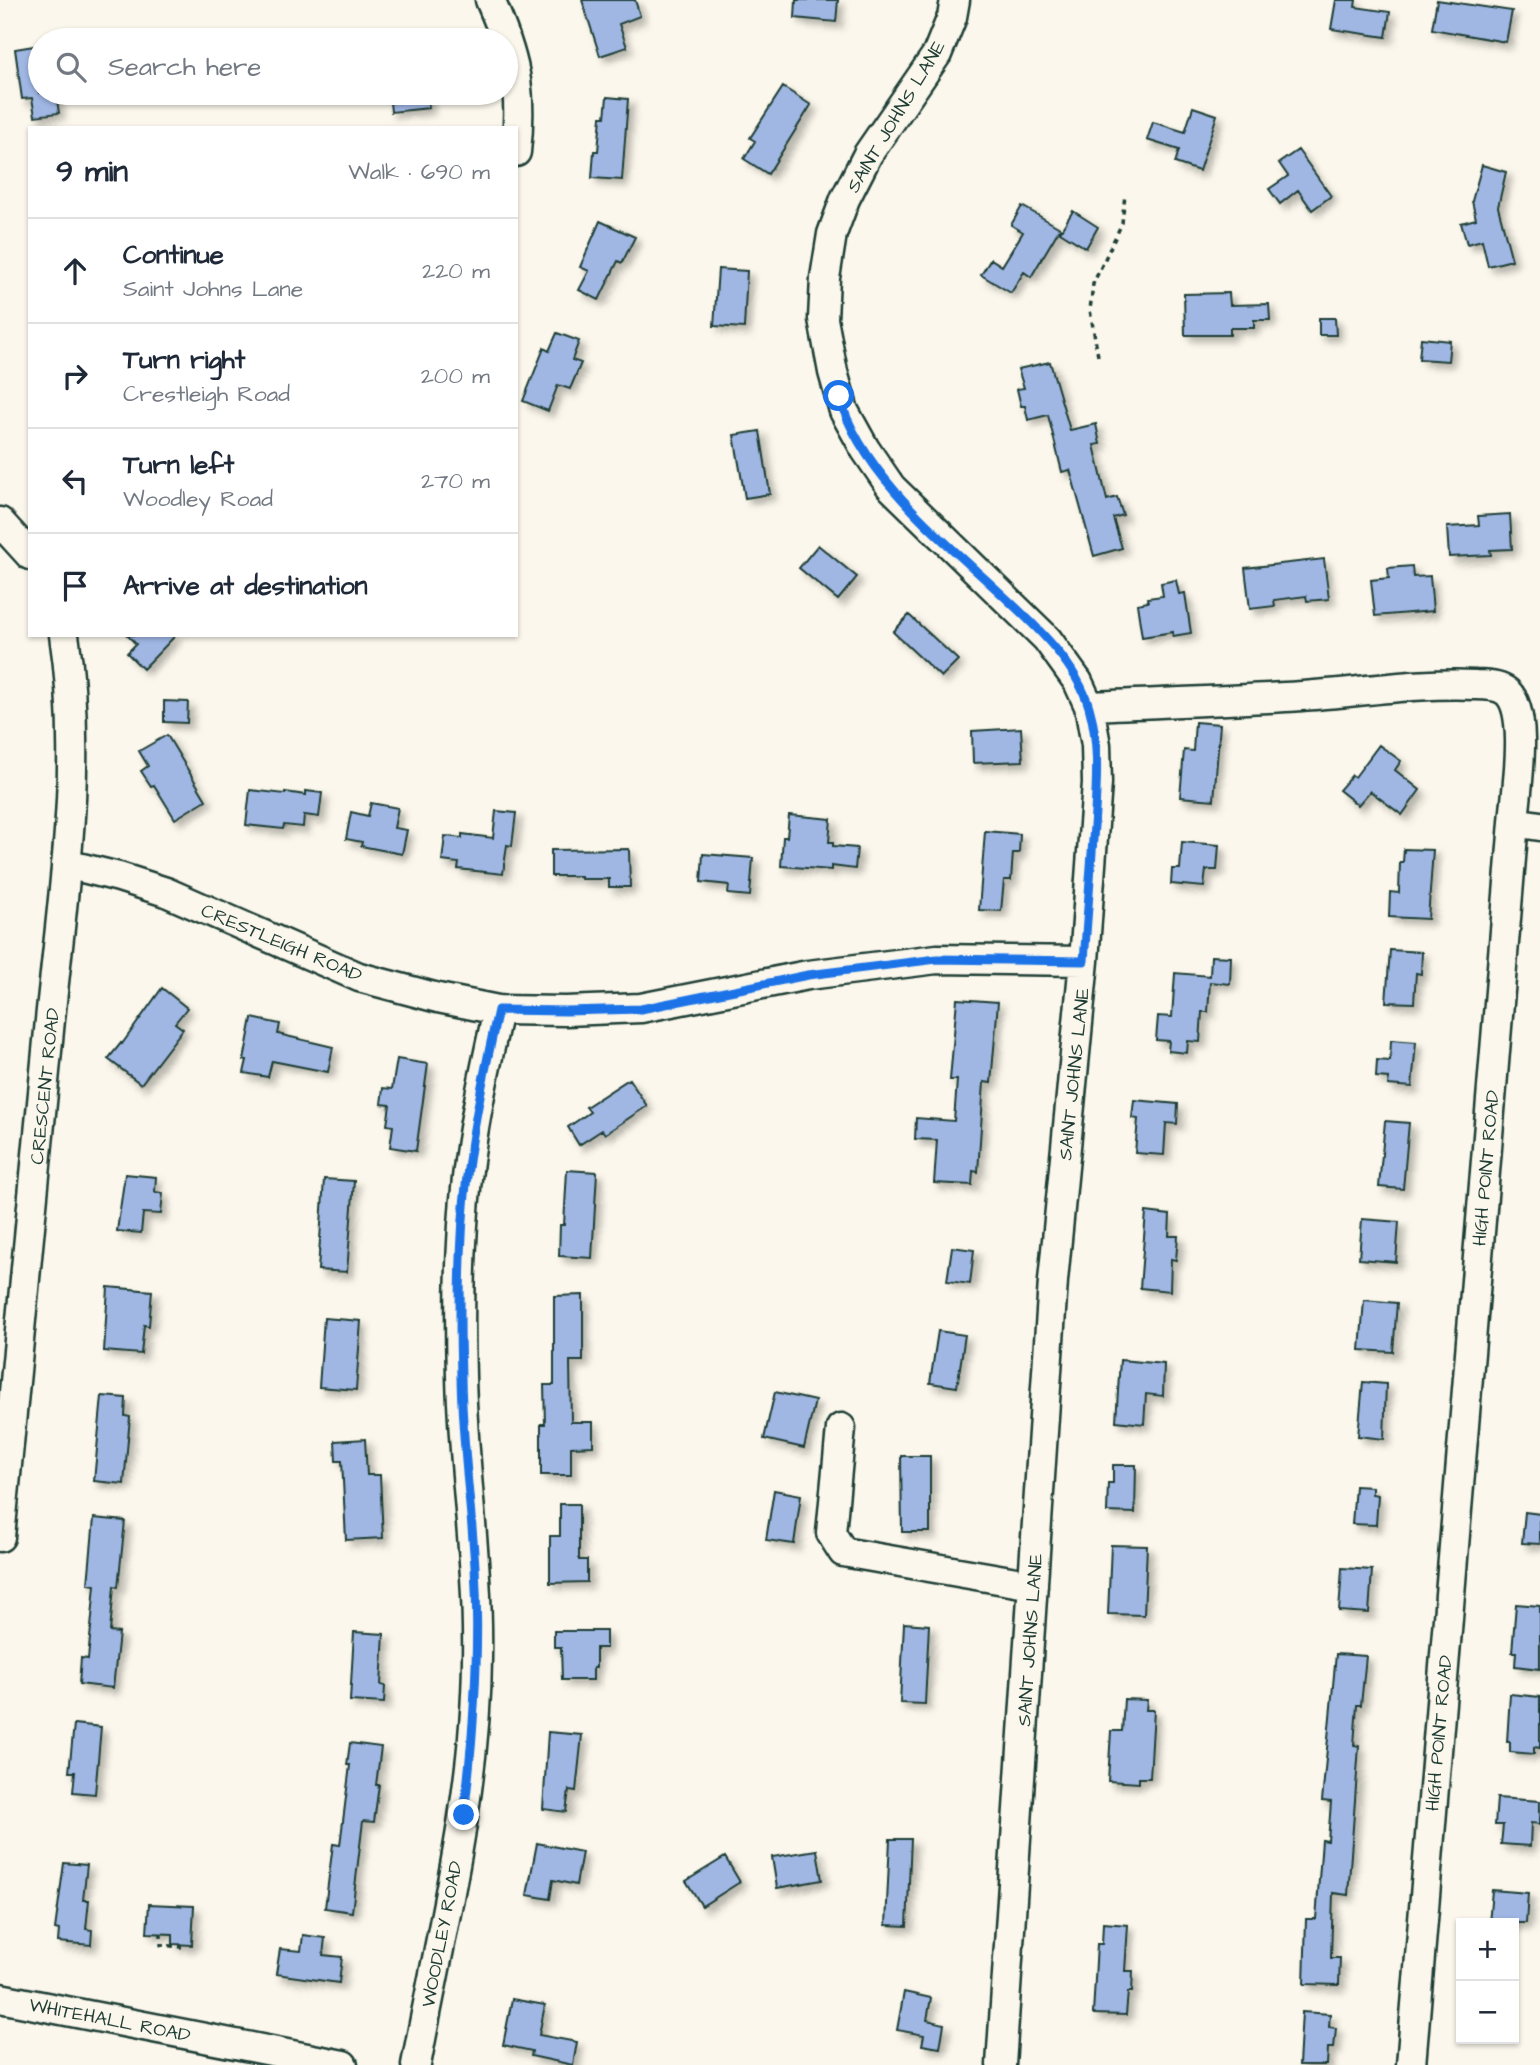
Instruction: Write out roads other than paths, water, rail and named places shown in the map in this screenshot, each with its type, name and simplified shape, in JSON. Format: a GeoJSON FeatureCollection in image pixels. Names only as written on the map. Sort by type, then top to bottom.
{"type":"FeatureCollection","features":[{"type":"Feature","properties":{"kind":"street"},"geometry":{"type":"LineString","coordinates":[[490,0],[503,28]]}},
{"type":"Feature","properties":{"kind":"street","name":"SAINT JOHNS LANE"},"geometry":{"type":"LineString","coordinates":[[955,0],[952,17],[937,54],[868,154],[845,199],[832,234],[825,278],[823,319],[844,411],[865,449],[891,487],[1047,639],[1078,682],[1089,706],[1096,745],[1097,783],[1084,961],[1053,1281],[1001,2065]]}},
{"type":"Feature","properties":{"kind":"street"},"geometry":{"type":"LineString","coordinates":[[518,94],[518,134]]}},
{"type":"Feature","properties":{"kind":"street"},"geometry":{"type":"LineString","coordinates":[[0,522],[28,553]]}},
{"type":"Feature","properties":{"kind":"street","name":"CRESCENT ROAD"},"geometry":{"type":"LineString","coordinates":[[0,1537],[66,864],[73,729],[64,637]]}},
{"type":"Feature","properties":{"kind":"street","name":"HIGH POINT ROAD"},"geometry":{"type":"LineString","coordinates":[[1089,706],[1476,685],[1495,687],[1507,692],[1516,706],[1520,726],[1527,824],[1411,2065]]}},
{"type":"Feature","properties":{"kind":"street","name":"CRESTLEIGH ROAD"},"geometry":{"type":"LineString","coordinates":[[66,864],[166,892],[218,913],[299,953],[359,977],[438,998],[498,1010],[641,1009],[808,975],[937,959],[1084,961]]}},
{"type":"Feature","properties":{"kind":"street","name":"WOODLEY ROAD"},"geometry":{"type":"LineString","coordinates":[[416,2065],[464,1815],[473,1741],[478,1658],[475,1568],[461,1384],[461,1265],[467,1179],[478,1103],[498,1010]]}},
{"type":"Feature","properties":{"kind":"street"},"geometry":{"type":"LineString","coordinates":[[841,1428],[831,1533],[843,1552],[1033,1585]]}},
{"type":"Feature","properties":{"kind":"street","name":"WHITEHALL ROAD"},"geometry":{"type":"LineString","coordinates":[[0,1998],[343,2065]]}}]}
